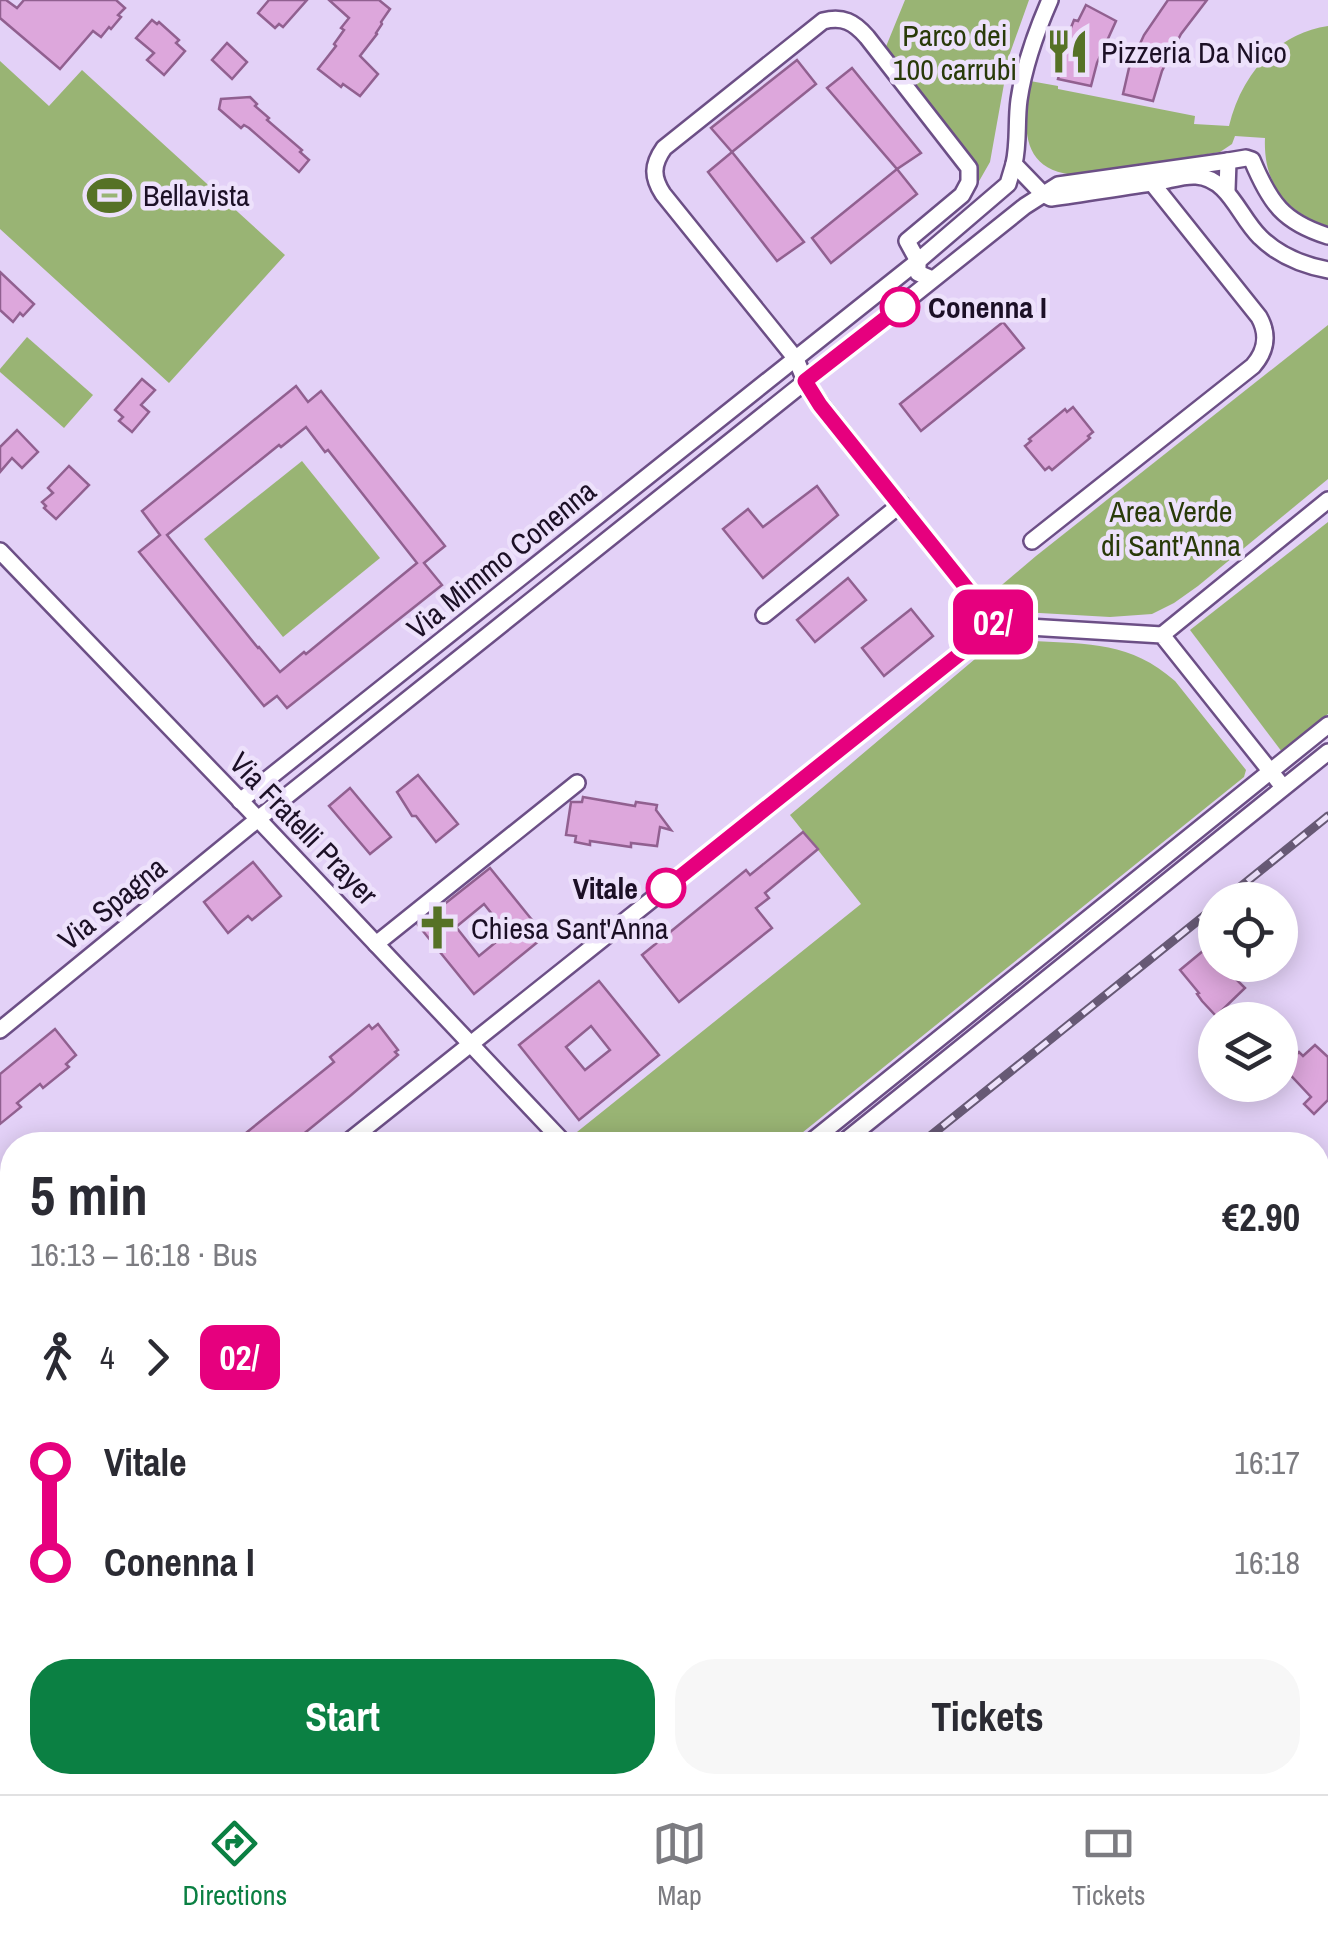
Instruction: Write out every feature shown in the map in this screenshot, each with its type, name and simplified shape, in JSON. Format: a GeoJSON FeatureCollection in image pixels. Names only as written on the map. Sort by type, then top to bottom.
{"type":"FeatureCollection","features":[{"type":"Feature","properties":{"kind":"street"},"geometry":{"type":"LineString","coordinates":[[1050,0],[1022,78],[1016,120],[1019,144],[1014,164],[1043,194],[1051,198],[1197,175],[1220,184],[1260,238],[1278,252],[1310,267],[1328,270]]}},
{"type":"Feature","properties":{"kind":"street"},"geometry":{"type":"LineString","coordinates":[[932,279],[918,273],[918,261],[907,241],[962,195],[969,182],[969,168],[859,28],[848,20],[823,21],[664,148],[657,158],[656,182],[664,194],[796,359],[820,405],[996,625]]}},
{"type":"Feature","properties":{"kind":"street"},"geometry":{"type":"LineString","coordinates":[[1226,190],[1228,161],[1252,160],[1262,184],[1291,220],[1328,236]]}},
{"type":"Feature","properties":{"kind":"street","name":"Via Mimmo Conenna"},"geometry":{"type":"LineString","coordinates":[[258,819],[1043,194],[1058,185],[1228,161]]}},
{"type":"Feature","properties":{"kind":"street","name":"Via Mimmo Conenna"},"geometry":{"type":"LineString","coordinates":[[240,801],[918,261],[1008,184],[1014,164]]}},
{"type":"Feature","properties":{"kind":"street"},"geometry":{"type":"LineString","coordinates":[[1032,542],[1253,366],[1264,350],[1265,332],[1259,317],[1152,182]]}},
{"type":"Feature","properties":{"kind":"street"},"geometry":{"type":"LineString","coordinates":[[880,290],[894,294],[900,307]]}},
{"type":"Feature","properties":{"kind":"street"},"geometry":{"type":"LineString","coordinates":[[360,1132],[996,625],[1162,635],[1328,500]]}},
{"type":"Feature","properties":{"kind":"street"},"geometry":{"type":"LineString","coordinates":[[764,615],[901,504]]}},
{"type":"Feature","properties":{"kind":"street","name":"Via Fratelli Prayer"},"geometry":{"type":"LineString","coordinates":[[0,551],[554,1132]]}},
{"type":"Feature","properties":{"kind":"street"},"geometry":{"type":"LineString","coordinates":[[528,573],[544,591]]}},
{"type":"Feature","properties":{"kind":"street"},"geometry":{"type":"LineString","coordinates":[[505,590],[520,610]]}},
{"type":"Feature","properties":{"kind":"street"},"geometry":{"type":"LineString","coordinates":[[1162,635],[1284,787]]}},
{"type":"Feature","properties":{"kind":"street"},"geometry":{"type":"LineString","coordinates":[[822,1132],[1328,725]]}},
{"type":"Feature","properties":{"kind":"street"},"geometry":{"type":"LineString","coordinates":[[856,1132],[1328,752]]}},
{"type":"Feature","properties":{"kind":"street"},"geometry":{"type":"LineString","coordinates":[[376,944],[578,783]]}},
{"type":"Feature","properties":{"kind":"street","name":"Via Spagna"},"geometry":{"type":"LineString","coordinates":[[0,1030],[258,819]]}},
{"type":"Feature","properties":{"kind":"green space","name":"Parco dei 100 carrubi"},"geometry":{"type":"Polygon","coordinates":[[[905,0],[1029,0],[1009,56],[990,162],[974,190],[977,170],[973,161],[885,49],[905,0]]]}},
{"type":"Feature","properties":{"kind":"green space"},"geometry":{"type":"Polygon","coordinates":[[[1328,26],[1328,226],[1300,213],[1280,194],[1268,168],[1265,138],[1235,136],[1232,144],[1220,152],[1078,175],[1045,165],[1029,144],[1026,114],[1030,81],[1195,116],[1194,124],[1229,126],[1242,90],[1263,60],[1292,38],[1328,26]]]}},
{"type":"Feature","properties":{"kind":"green space","name":"Bellavista"},"geometry":{"type":"Polygon","coordinates":[[[0,61],[49,106],[82,70],[285,255],[169,383],[0,229],[0,61]]]}},
{"type":"Feature","properties":{"kind":"green space","name":"Area Verde di Sant'Anna"},"geometry":{"type":"Polygon","coordinates":[[[1328,325],[1328,479],[1198,586],[1152,614],[1110,617],[1022,612],[990,595],[1036,556],[1328,325]]]}},
{"type":"Feature","properties":{"kind":"green space"},"geometry":{"type":"Polygon","coordinates":[[[27,337],[93,395],[64,428],[0,372],[27,337]]]}},
{"type":"Feature","properties":{"kind":"green space"},"geometry":{"type":"Polygon","coordinates":[[[302,461],[380,558],[283,637],[204,539],[302,461]]]}},
{"type":"Feature","properties":{"kind":"green space"},"geometry":{"type":"Polygon","coordinates":[[[1328,522],[1328,714],[1282,752],[1190,630],[1328,522]]]}},
{"type":"Feature","properties":{"kind":"green space"},"geometry":{"type":"Polygon","coordinates":[[[1033,641],[1073,643],[1126,652],[1142,659],[1175,681],[1246,770],[1244,777],[803,1132],[577,1132],[861,904],[790,815],[975,659],[995,648],[1033,641]]]}},
{"type":"Feature","properties":{"kind":"building"},"geometry":{"type":"Polygon","coordinates":[[[0,0],[17,8],[24,0],[116,0],[125,8],[111,29],[101,37],[93,31],[60,69],[0,18],[0,0]]]}},
{"type":"Feature","properties":{"kind":"building"},"geometry":{"type":"Polygon","coordinates":[[[269,0],[307,0],[283,27],[279,24],[275,28],[258,13],[269,0]]]}},
{"type":"Feature","properties":{"kind":"building"},"geometry":{"type":"Polygon","coordinates":[[[329,0],[379,0],[390,9],[360,56],[378,74],[360,96],[318,69],[336,46],[344,30],[341,28],[349,18],[329,0]]]}},
{"type":"Feature","properties":{"kind":"building"},"geometry":{"type":"Polygon","coordinates":[[[1168,0],[1207,0],[1181,34],[1162,71],[1153,101],[1123,94],[1129,68],[1144,35],[1168,0]]]}},
{"type":"Feature","properties":{"kind":"building"},"geometry":{"type":"Polygon","coordinates":[[[1086,5],[1116,21],[1091,86],[1058,79],[1063,60],[1059,59],[1066,40],[1086,5]]]}},
{"type":"Feature","properties":{"kind":"building"},"geometry":{"type":"Polygon","coordinates":[[[152,20],[179,40],[176,43],[185,51],[164,75],[147,60],[154,53],[136,38],[152,20]]]}},
{"type":"Feature","properties":{"kind":"building"},"geometry":{"type":"Polygon","coordinates":[[[227,43],[247,62],[232,79],[212,60],[227,43]]]}},
{"type":"Feature","properties":{"kind":"building"},"geometry":{"type":"Polygon","coordinates":[[[797,60],[816,84],[732,152],[711,128],[797,60]]]}},
{"type":"Feature","properties":{"kind":"building"},"geometry":{"type":"Polygon","coordinates":[[[852,68],[921,153],[897,169],[827,88],[852,68]]]}},
{"type":"Feature","properties":{"kind":"building"},"geometry":{"type":"Polygon","coordinates":[[[250,97],[267,120],[309,160],[299,172],[249,128],[241,128],[219,109],[221,99],[250,97]]]}},
{"type":"Feature","properties":{"kind":"building"},"geometry":{"type":"Polygon","coordinates":[[[732,152],[804,242],[777,261],[708,172],[732,152]]]}},
{"type":"Feature","properties":{"kind":"building"},"geometry":{"type":"Polygon","coordinates":[[[897,169],[917,194],[831,263],[812,238],[897,169]]]}},
{"type":"Feature","properties":{"kind":"building"},"geometry":{"type":"Polygon","coordinates":[[[0,272],[34,304],[13,322],[0,310],[0,272]]]}},
{"type":"Feature","properties":{"kind":"building"},"geometry":{"type":"Polygon","coordinates":[[[1003,322],[1024,348],[921,431],[900,404],[1003,322]]]}},
{"type":"Feature","properties":{"kind":"building"},"geometry":{"type":"Polygon","coordinates":[[[142,379],[155,390],[141,405],[149,412],[132,432],[119,421],[123,417],[115,410],[142,379]]]}},
{"type":"Feature","properties":{"kind":"building"},"geometry":{"type":"Polygon","coordinates":[[[296,386],[308,402],[321,391],[445,546],[424,563],[442,585],[287,708],[277,696],[264,706],[139,552],[160,535],[142,511],[296,386]],[[306,427],[167,535],[280,672],[417,563],[328,450],[325,452],[306,427]]]}},
{"type":"Feature","properties":{"kind":"building"},"geometry":{"type":"Polygon","coordinates":[[[1073,407],[1093,432],[1052,470],[1045,470],[1025,446],[1065,409],[1067,412],[1073,407]]]}},
{"type":"Feature","properties":{"kind":"building"},"geometry":{"type":"Polygon","coordinates":[[[17,430],[38,452],[22,468],[12,458],[0,472],[0,447],[17,430]]]}},
{"type":"Feature","properties":{"kind":"building"},"geometry":{"type":"Polygon","coordinates":[[[69,466],[89,485],[56,519],[42,502],[53,493],[48,488],[69,466]]]}},
{"type":"Feature","properties":{"kind":"building"},"geometry":{"type":"Polygon","coordinates":[[[817,486],[838,515],[763,578],[723,529],[748,509],[763,527],[817,486]]]}},
{"type":"Feature","properties":{"kind":"building"},"geometry":{"type":"Polygon","coordinates":[[[848,578],[866,600],[815,642],[797,620],[848,578]]]}},
{"type":"Feature","properties":{"kind":"building"},"geometry":{"type":"Polygon","coordinates":[[[911,609],[933,636],[884,676],[862,648],[911,609]]]}},
{"type":"Feature","properties":{"kind":"building"},"geometry":{"type":"Polygon","coordinates":[[[418,775],[458,824],[436,842],[397,792],[418,775]]]}},
{"type":"Feature","properties":{"kind":"building"},"geometry":{"type":"Polygon","coordinates":[[[350,788],[391,837],[370,854],[329,806],[350,788]]]}},
{"type":"Feature","properties":{"kind":"building"},"geometry":{"type":"Polygon","coordinates":[[[583,797],[635,806],[636,802],[657,805],[656,810],[671,830],[660,827],[657,846],[575,842],[576,836],[566,835],[571,802],[582,802],[583,797]]]}},
{"type":"Feature","properties":{"kind":"building"},"geometry":{"type":"Polygon","coordinates":[[[803,832],[818,849],[765,893],[769,898],[756,908],[772,928],[679,1002],[642,955],[746,870],[750,875],[803,832]]]}},
{"type":"Feature","properties":{"kind":"building"},"geometry":{"type":"Polygon","coordinates":[[[253,862],[281,896],[252,920],[248,916],[228,933],[204,902],[253,862]]]}},
{"type":"Feature","properties":{"kind":"building"},"geometry":{"type":"Polygon","coordinates":[[[490,868],[545,936],[474,994],[418,925],[490,868]],[[484,904],[456,927],[479,956],[507,933],[484,904]]]}},
{"type":"Feature","properties":{"kind":"building"},"geometry":{"type":"Polygon","coordinates":[[[1198,955],[1198,982],[1239,982],[1245,988],[1230,1002],[1203,1002],[1180,970],[1198,955]]]}},
{"type":"Feature","properties":{"kind":"building"},"geometry":{"type":"Polygon","coordinates":[[[599,981],[659,1055],[579,1120],[519,1045],[599,981]],[[591,1026],[566,1047],[585,1070],[610,1050],[591,1026]]]}},
{"type":"Feature","properties":{"kind":"building"},"geometry":{"type":"Polygon","coordinates":[[[378,1024],[398,1055],[350,1096],[306,1132],[247,1132],[334,1062],[330,1057],[369,1025],[372,1029],[378,1024]]]}},
{"type":"Feature","properties":{"kind":"building"},"geometry":{"type":"Polygon","coordinates":[[[55,1029],[76,1055],[66,1064],[69,1067],[17,1103],[21,1107],[0,1124],[0,1074],[55,1029]]]}},
{"type":"Feature","properties":{"kind":"building"},"geometry":{"type":"Polygon","coordinates":[[[1315,1045],[1328,1057],[1328,1100],[1314,1114],[1304,1104],[1311,1097],[1298,1083],[1298,1053],[1303,1056],[1315,1045]]]}},
{"type":"Feature","properties":{"kind":"railway"},"geometry":{"type":"LineString","coordinates":[[1246,882],[1328,816]]}},
{"type":"Feature","properties":{"kind":"railway"},"geometry":{"type":"LineString","coordinates":[[935,1132],[1198,921]]}},
{"type":"Feature","properties":{"kind":"bus line","name":"02/"},"geometry":{"type":"LineString","coordinates":[[666,888],[996,625],[805,381],[900,307]]}},
{"type":"Feature","properties":{"kind":"place","name":"Pizzeria Da Nico"},"geometry":{"type":"Point","coordinates":[1068,52]}},
{"type":"Feature","properties":{"kind":"place","name":"Bellavista"},"geometry":{"type":"Point","coordinates":[110,195]}},
{"type":"Feature","properties":{"kind":"place","name":"Conenna I"},"geometry":{"type":"Point","coordinates":[900,307]}},
{"type":"Feature","properties":{"kind":"place","name":"Vitale"},"geometry":{"type":"Point","coordinates":[666,888]}},
{"type":"Feature","properties":{"kind":"place","name":"Chiesa Sant'Anna"},"geometry":{"type":"Point","coordinates":[438,928]}}]}
